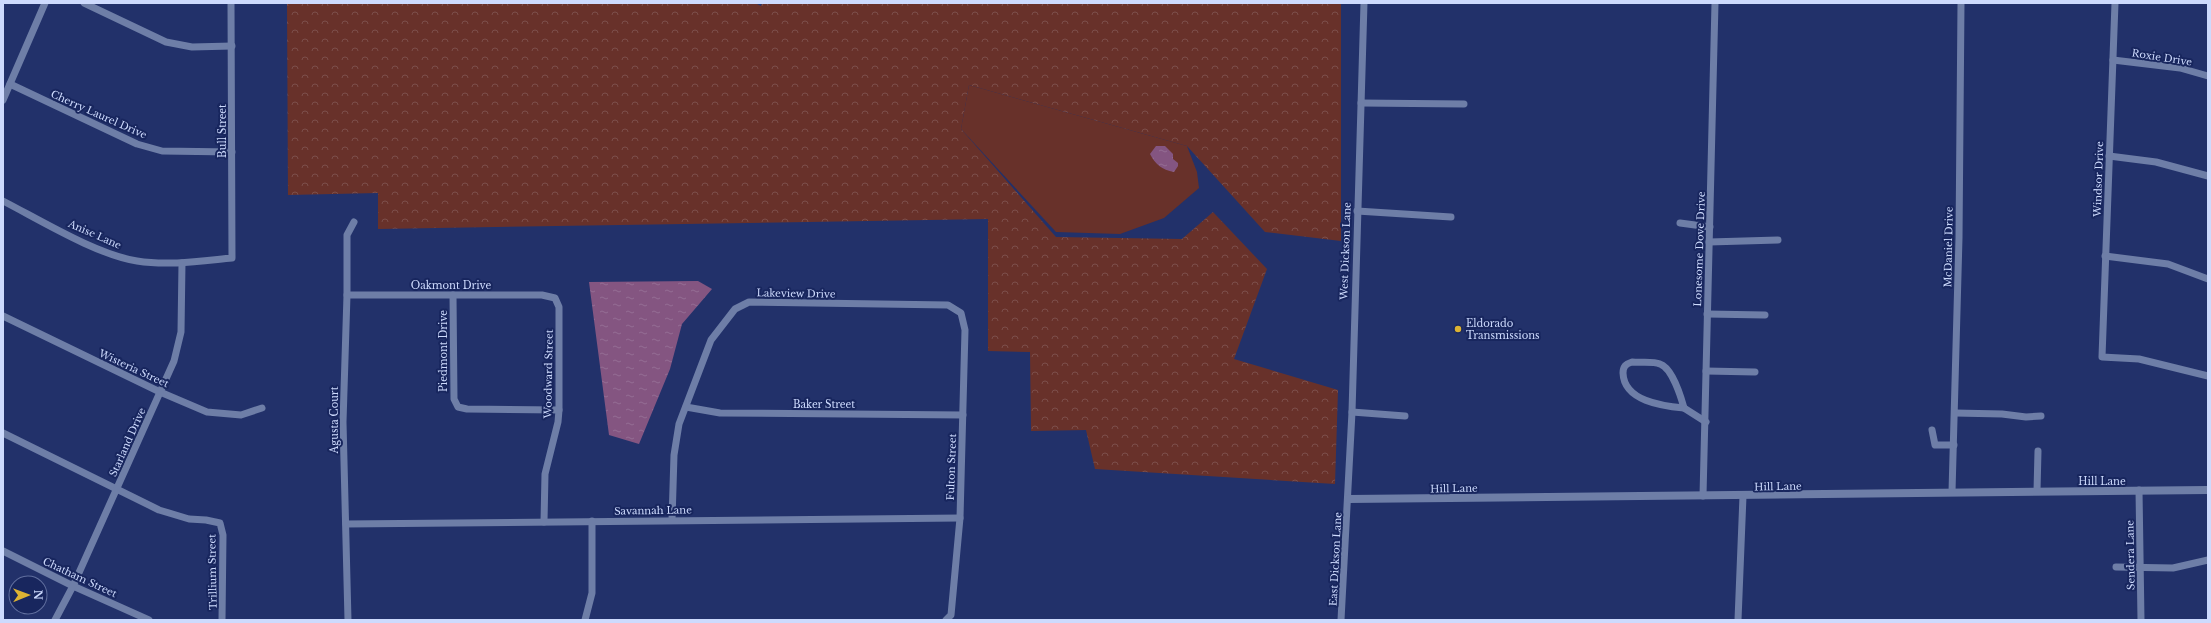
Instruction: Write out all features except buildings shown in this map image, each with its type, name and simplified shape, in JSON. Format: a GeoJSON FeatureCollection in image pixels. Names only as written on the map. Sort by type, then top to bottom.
{"type":"FeatureCollection","features":[{"type":"Feature","properties":{"kind":"street"},"geometry":{"type":"LineString","coordinates":[[3,100],[45,3]]}},
{"type":"Feature","properties":{"kind":"street"},"geometry":{"type":"LineString","coordinates":[[84,3],[166,42],[192,47],[232,46]]}},
{"type":"Feature","properties":{"kind":"street","name":"Bull Street"},"geometry":{"type":"LineString","coordinates":[[231,3],[232,258]]}},
{"type":"Feature","properties":{"kind":"street","name":"West Dickson Lane"},"geometry":{"type":"LineString","coordinates":[[1348,499],[1364,3]]}},
{"type":"Feature","properties":{"kind":"street","name":"Lonesome Dove Drive"},"geometry":{"type":"LineString","coordinates":[[1702,496],[1706,422],[1707,314],[1715,3]]}},
{"type":"Feature","properties":{"kind":"street","name":"McDaniel Drive"},"geometry":{"type":"LineString","coordinates":[[1952,492],[1955,413],[1961,3]]}},
{"type":"Feature","properties":{"kind":"street","name":"Windsor Drive"},"geometry":{"type":"LineString","coordinates":[[2115,3],[2102,357],[2140,358],[2208,376]]}},
{"type":"Feature","properties":{"kind":"street","name":"Roxie Drive"},"geometry":{"type":"LineString","coordinates":[[2113,60],[2180,68],[2208,76]]}},
{"type":"Feature","properties":{"kind":"street","name":"Cherry Laurel Drive"},"geometry":{"type":"LineString","coordinates":[[10,84],[138,144],[162,151],[188,153],[232,152]]}},
{"type":"Feature","properties":{"kind":"street"},"geometry":{"type":"LineString","coordinates":[[1361,103],[1464,104]]}},
{"type":"Feature","properties":{"kind":"street"},"geometry":{"type":"LineString","coordinates":[[2109,156],[2156,162],[2208,176]]}},
{"type":"Feature","properties":{"kind":"street","name":"Anise Lane"},"geometry":{"type":"LineString","coordinates":[[3,201],[99,250],[137,261],[182,263],[232,258]]}},
{"type":"Feature","properties":{"kind":"street"},"geometry":{"type":"LineString","coordinates":[[1357,211],[1451,217]]}},
{"type":"Feature","properties":{"kind":"street","name":"Agusta Court"},"geometry":{"type":"LineString","coordinates":[[348,620],[343,422],[348,295],[346,235],[354,222]]}},
{"type":"Feature","properties":{"kind":"street"},"geometry":{"type":"LineString","coordinates":[[1680,223],[1710,227]]}},
{"type":"Feature","properties":{"kind":"street"},"geometry":{"type":"LineString","coordinates":[[1709,242],[1778,240]]}},
{"type":"Feature","properties":{"kind":"street"},"geometry":{"type":"LineString","coordinates":[[2106,256],[2168,264],[2208,279]]}},
{"type":"Feature","properties":{"kind":"street","name":"Starland Drive"},"geometry":{"type":"LineString","coordinates":[[55,620],[74,586],[174,362],[181,332],[182,263]]}},
{"type":"Feature","properties":{"kind":"street","name":"Oakmont Drive"},"geometry":{"type":"LineString","coordinates":[[348,295],[542,294],[555,298]]}},
{"type":"Feature","properties":{"kind":"street","name":"Piedmont Drive"},"geometry":{"type":"LineString","coordinates":[[453,295],[454,399],[458,407],[467,409],[559,410]]}},
{"type":"Feature","properties":{"kind":"street","name":"Woodward Street"},"geometry":{"type":"LineString","coordinates":[[544,522],[545,474],[558,422],[559,410],[559,307],[555,298]]}},
{"type":"Feature","properties":{"kind":"street","name":"Lakeview Drive"},"geometry":{"type":"LineString","coordinates":[[672,520],[674,455],[680,424],[710,340],[735,309],[749,302],[948,305],[961,313]]}},
{"type":"Feature","properties":{"kind":"street","name":"Fulton Street"},"geometry":{"type":"LineString","coordinates":[[946,620],[951,615],[960,518],[965,330],[961,313]]}},
{"type":"Feature","properties":{"kind":"street"},"geometry":{"type":"LineString","coordinates":[[1707,314],[1765,315]]}},
{"type":"Feature","properties":{"kind":"street","name":"Wisteria Street"},"geometry":{"type":"LineString","coordinates":[[3,316],[160,392],[207,412],[241,415],[262,408]]}},
{"type":"Feature","properties":{"kind":"street"},"geometry":{"type":"LineString","coordinates":[[1684,408],[1678,389],[1665,366],[1660,364],[1632,362],[1626,364],[1623,368],[1624,380],[1627,388],[1654,404],[1684,408],[1706,422]]}},
{"type":"Feature","properties":{"kind":"street"},"geometry":{"type":"LineString","coordinates":[[1706,371],[1755,372]]}},
{"type":"Feature","properties":{"kind":"street","name":"Baker Street"},"geometry":{"type":"LineString","coordinates":[[686,407],[720,413],[963,415]]}},
{"type":"Feature","properties":{"kind":"street"},"geometry":{"type":"LineString","coordinates":[[1352,412],[1405,416]]}},
{"type":"Feature","properties":{"kind":"street"},"geometry":{"type":"LineString","coordinates":[[1955,413],[2002,414],[2016,417],[2041,416]]}},
{"type":"Feature","properties":{"kind":"street"},"geometry":{"type":"LineString","coordinates":[[1932,430],[1935,445],[1954,445]]}},
{"type":"Feature","properties":{"kind":"street"},"geometry":{"type":"LineString","coordinates":[[3,433],[117,489]]}},
{"type":"Feature","properties":{"kind":"street"},"geometry":{"type":"LineString","coordinates":[[2037,491],[2038,451]]}},
{"type":"Feature","properties":{"kind":"street","name":"Trillium Street"},"geometry":{"type":"LineString","coordinates":[[117,489],[159,510],[189,519],[220,523],[223,535],[222,620]]}},
{"type":"Feature","properties":{"kind":"street","name":"Sendera Lane"},"geometry":{"type":"LineString","coordinates":[[2139,490],[2141,620]]}},
{"type":"Feature","properties":{"kind":"street","name":"Hill Lane"},"geometry":{"type":"LineString","coordinates":[[1348,499],[2208,490]]}},
{"type":"Feature","properties":{"kind":"street"},"geometry":{"type":"LineString","coordinates":[[1738,620],[1743,496]]}},
{"type":"Feature","properties":{"kind":"street","name":"East Dickson Lane"},"geometry":{"type":"LineString","coordinates":[[1341,620],[1348,499]]}},
{"type":"Feature","properties":{"kind":"street","name":"Savannah Lane"},"geometry":{"type":"LineString","coordinates":[[346,524],[960,518]]}},
{"type":"Feature","properties":{"kind":"street"},"geometry":{"type":"LineString","coordinates":[[587,620],[592,594],[592,521]]}},
{"type":"Feature","properties":{"kind":"street","name":"Chatham Street"},"geometry":{"type":"LineString","coordinates":[[3,551],[74,586],[149,620]]}},
{"type":"Feature","properties":{"kind":"street"},"geometry":{"type":"LineString","coordinates":[[2116,567],[2173,568],[2208,560]]}},
{"type":"Feature","properties":{"kind":"green space"},"geometry":{"type":"Polygon","coordinates":[[[287,3],[755,3],[761,6],[762,3],[1341,3],[1341,241],[1265,232],[1187,146],[969,85],[961,129],[1056,237],[1182,239],[1213,212],[1267,269],[1234,359],[1338,390],[1335,484],[1095,469],[1086,430],[1031,431],[1030,352],[988,351],[988,219],[378,229],[378,193],[288,195],[287,3]]]}},
{"type":"Feature","properties":{"kind":"green space"},"geometry":{"type":"Polygon","coordinates":[[[969,85],[1187,146],[1197,172],[1199,188],[1164,218],[1120,234],[1056,232],[961,129],[969,85]]]}},
{"type":"Feature","properties":{"kind":"water"},"geometry":{"type":"Polygon","coordinates":[[[1156,146],[1165,146],[1173,154],[1173,159],[1178,163],[1178,166],[1174,172],[1162,168],[1154,161],[1150,154],[1156,146]]]}},
{"type":"Feature","properties":{"kind":"water"},"geometry":{"type":"Polygon","coordinates":[[[698,281],[712,289],[682,324],[670,369],[639,444],[609,435],[589,282],[698,281]]]}},
{"type":"Feature","properties":{"kind":"place","name":"Eldorado Transmissions"},"geometry":{"type":"Point","coordinates":[1458,329]}}]}
